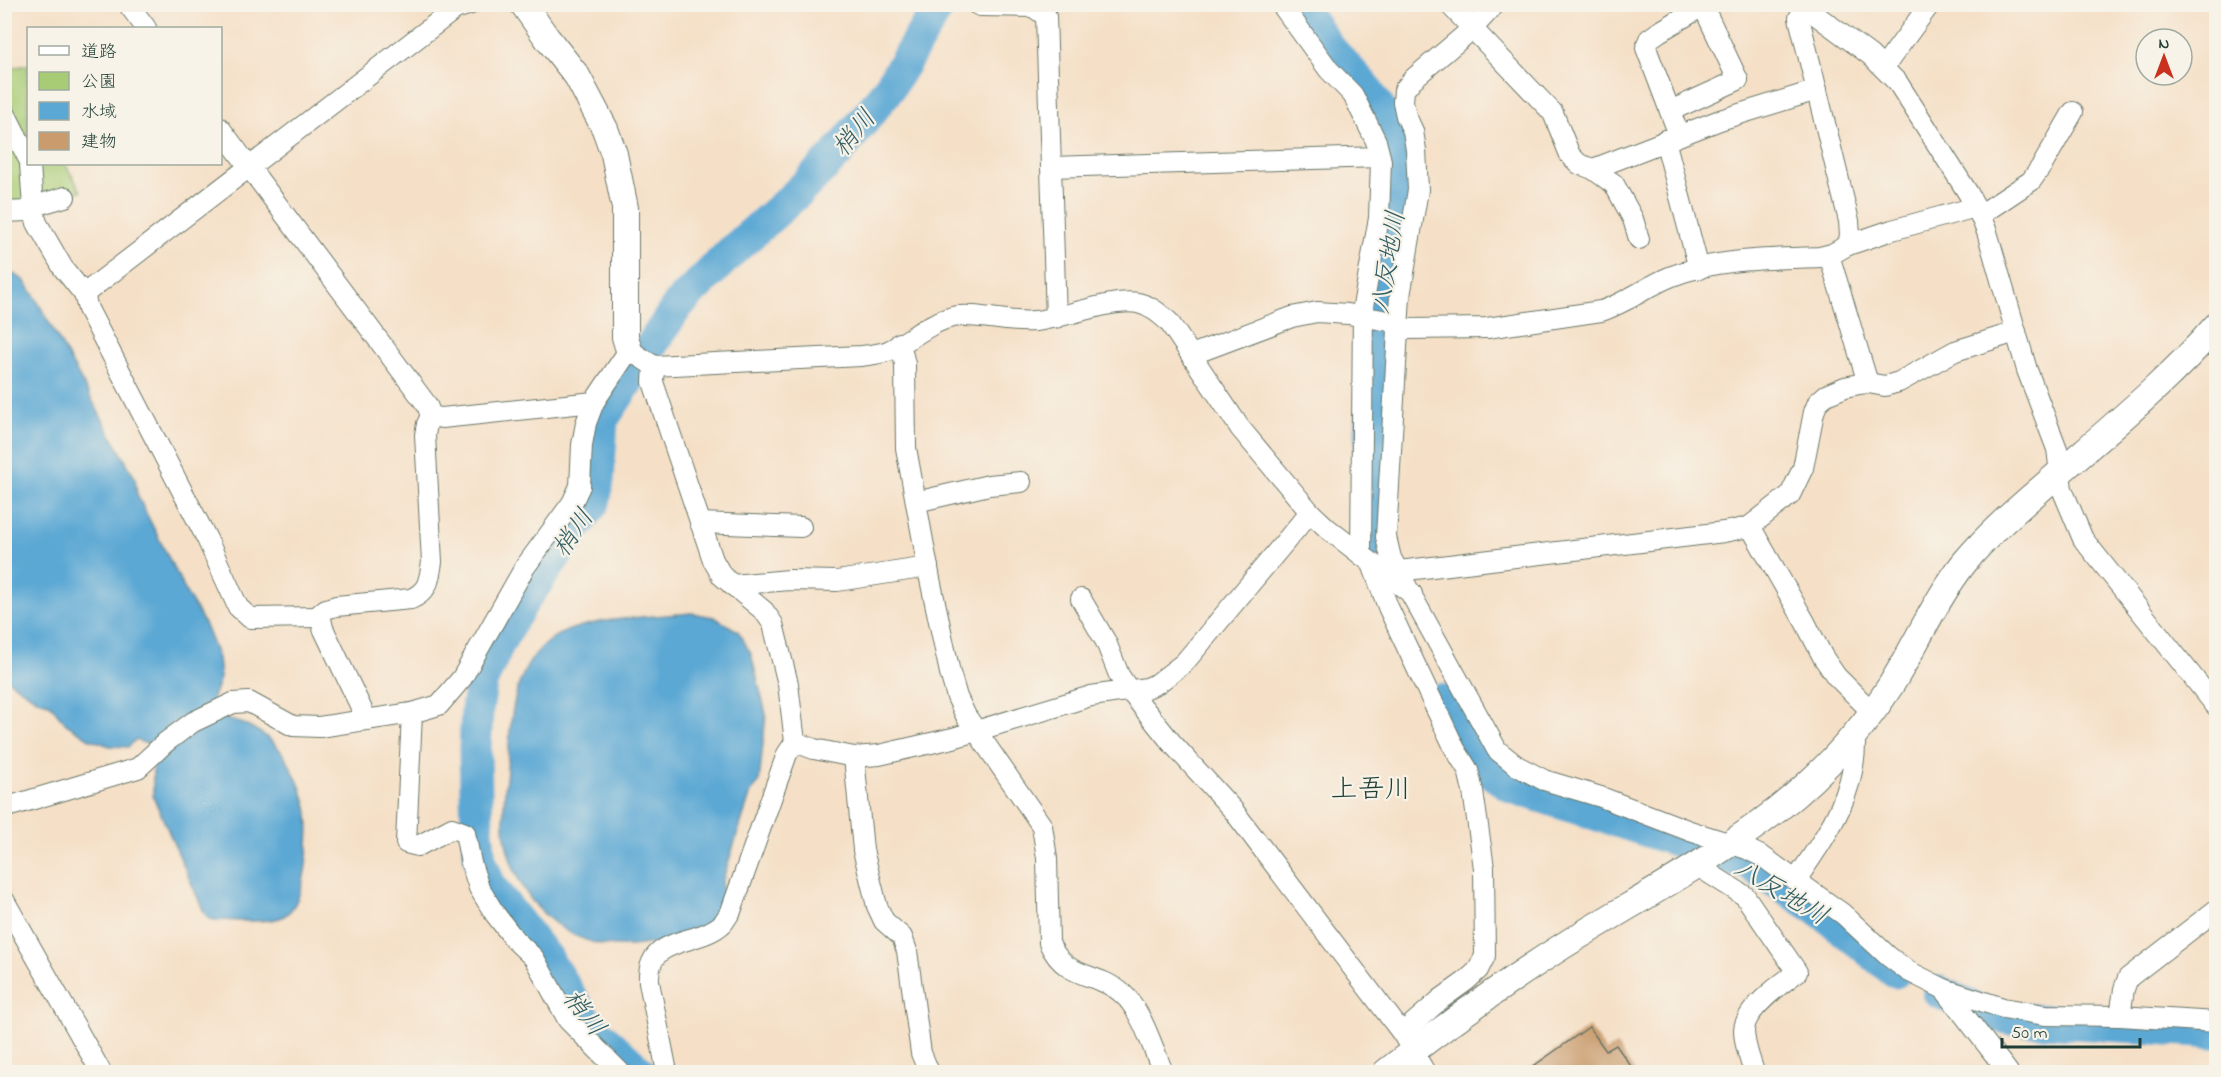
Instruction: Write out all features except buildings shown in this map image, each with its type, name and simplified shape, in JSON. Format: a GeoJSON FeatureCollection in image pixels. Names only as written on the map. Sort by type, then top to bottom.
{"type":"FeatureCollection","features":[{"type":"Feature","properties":{"kind":"street"},"geometry":{"type":"LineString","coordinates":[[128,4],[145,27]]}},
{"type":"Feature","properties":{"kind":"street"},"geometry":{"type":"LineString","coordinates":[[84,294],[455,9],[471,4]]}},
{"type":"Feature","properties":{"kind":"street"},"geometry":{"type":"LineString","coordinates":[[523,4],[577,76],[597,112],[614,154],[625,207],[625,337],[631,352],[654,366],[861,356],[887,351],[936,323],[954,316],[1018,322],[1056,318],[1112,304],[1140,303],[1156,310],[1169,322],[1240,428],[1310,512],[1328,530],[1412,594]]}},
{"type":"Feature","properties":{"kind":"street"},"geometry":{"type":"LineString","coordinates":[[976,4],[1033,7],[1046,16],[1056,318]]}},
{"type":"Feature","properties":{"kind":"street"},"geometry":{"type":"LineString","coordinates":[[1281,4],[1329,70],[1353,96],[1376,141],[1380,157],[1379,218],[1363,318],[1366,559],[1455,749],[1468,770],[1484,868],[1485,956],[1478,970],[1441,999],[1413,1052]]}},
{"type":"Feature","properties":{"kind":"street"},"geometry":{"type":"LineString","coordinates":[[1449,4],[1553,113],[1570,155],[1579,164],[1593,169],[1614,184],[1633,219],[1639,239]]}},
{"type":"Feature","properties":{"kind":"street"},"geometry":{"type":"LineString","coordinates":[[1495,4],[1472,29],[1413,79],[1404,90],[1403,102],[1413,131],[1416,150],[1418,190],[1400,296],[1386,537],[1391,558],[1497,750],[1517,766],[1544,780],[1601,797],[1728,845],[1747,849],[1763,857],[1843,914],[1888,956],[1908,971],[1944,989],[2003,1008],[2045,1015],[2120,1016],[2217,1022]]}},
{"type":"Feature","properties":{"kind":"street"},"geometry":{"type":"LineString","coordinates":[[1884,67],[1930,4]]}},
{"type":"Feature","properties":{"kind":"street"},"geometry":{"type":"LineString","coordinates":[[1670,111],[1738,80],[1705,5],[1649,39],[1646,48],[1670,111],[1672,137],[1699,269]]}},
{"type":"Feature","properties":{"kind":"street"},"geometry":{"type":"LineString","coordinates":[[1848,245],[1849,221],[1799,18],[1802,6],[1884,67],[1904,90],[1978,211],[2027,370],[2057,449],[2062,489],[2083,539],[2217,706]]}},
{"type":"Feature","properties":{"kind":"street"},"geometry":{"type":"LineString","coordinates":[[1593,169],[1720,120],[1817,90]]}},
{"type":"Feature","properties":{"kind":"street"},"geometry":{"type":"LineString","coordinates":[[4,111],[27,156]]}},
{"type":"Feature","properties":{"kind":"street"},"geometry":{"type":"LineString","coordinates":[[1191,355],[1306,313],[1348,314],[1389,321],[1407,329],[1486,328],[1601,311],[1617,306],[1664,279],[1699,269],[1732,262],[1829,255],[1848,245],[1892,230],[1978,211],[2031,181],[2073,112]]}},
{"type":"Feature","properties":{"kind":"street"},"geometry":{"type":"LineString","coordinates":[[222,131],[427,405],[431,416],[425,435],[432,562],[428,583],[422,594],[411,599],[336,606],[320,614],[322,628],[367,720]]}},
{"type":"Feature","properties":{"kind":"street"},"geometry":{"type":"LineString","coordinates":[[1051,167],[1380,157]]}},
{"type":"Feature","properties":{"kind":"street"},"geometry":{"type":"LineString","coordinates":[[30,165],[33,207],[37,224],[58,259],[84,294],[99,330],[207,539],[238,608],[250,618],[320,617]]}},
{"type":"Feature","properties":{"kind":"street"},"geometry":{"type":"LineString","coordinates":[[4,212],[28,211],[33,207],[65,197]]}},
{"type":"Feature","properties":{"kind":"street"},"geometry":{"type":"LineString","coordinates":[[1829,255],[1868,383]]}},
{"type":"Feature","properties":{"kind":"street"},"geometry":{"type":"LineString","coordinates":[[1386,1072],[1513,979],[1728,845],[1804,786],[1833,759],[1891,685],[1964,563],[2013,513],[2146,396],[2217,326]]}},
{"type":"Feature","properties":{"kind":"street"},"geometry":{"type":"LineString","coordinates":[[1399,571],[1725,532],[1750,525],[1790,495],[1797,485],[1818,402],[1826,395],[1845,387],[1868,383],[1885,386],[1899,382],[1955,351],[2016,332]]}},
{"type":"Feature","properties":{"kind":"street"},"geometry":{"type":"LineString","coordinates":[[900,344],[904,364],[906,448],[928,567],[957,697],[976,731],[1042,826],[1047,858],[1049,943],[1054,955],[1065,966],[1113,987],[1124,995],[1134,1007],[1163,1072]]}},
{"type":"Feature","properties":{"kind":"street"},"geometry":{"type":"LineString","coordinates":[[4,808],[138,768],[166,742],[193,722],[232,703],[249,702],[293,726],[319,727],[412,713],[439,705],[452,693],[462,678],[525,567],[572,503],[580,486],[582,445],[586,423],[594,402],[631,352]]}},
{"type":"Feature","properties":{"kind":"street"},"geometry":{"type":"LineString","coordinates":[[654,366],[652,382],[712,561],[722,576],[764,611],[773,624],[788,684],[795,742],[787,754],[731,911],[723,922],[698,937],[670,945],[659,951],[650,961],[649,982],[667,1072]]}},
{"type":"Feature","properties":{"kind":"street"},"geometry":{"type":"LineString","coordinates":[[431,416],[442,418],[594,402]]}},
{"type":"Feature","properties":{"kind":"street"},"geometry":{"type":"LineString","coordinates":[[916,502],[989,485],[1022,482]]}},
{"type":"Feature","properties":{"kind":"street"},"geometry":{"type":"LineString","coordinates":[[795,742],[825,752],[854,757],[879,755],[976,731],[1091,696],[1147,688],[1158,683],[1184,663],[1310,512]]}},
{"type":"Feature","properties":{"kind":"street"},"geometry":{"type":"LineString","coordinates":[[700,523],[801,527]]}},
{"type":"Feature","properties":{"kind":"street"},"geometry":{"type":"LineString","coordinates":[[1750,525],[1823,657],[1836,676],[1872,711]]}},
{"type":"Feature","properties":{"kind":"street"},"geometry":{"type":"LineString","coordinates":[[732,585],[789,580],[837,581],[928,567]]}},
{"type":"Feature","properties":{"kind":"street"},"geometry":{"type":"LineString","coordinates":[[1081,599],[1106,642],[1119,675],[1129,690],[1233,810],[1413,1052]]}},
{"type":"Feature","properties":{"kind":"street"},"geometry":{"type":"LineString","coordinates":[[412,713],[406,843],[418,846],[452,828],[465,833],[479,888],[495,914],[515,940],[534,958],[568,1020],[620,1072]]}},
{"type":"Feature","properties":{"kind":"street"},"geometry":{"type":"LineString","coordinates":[[1796,880],[1818,848],[1844,800],[1856,754],[1855,733]]}},
{"type":"Feature","properties":{"kind":"street"},"geometry":{"type":"LineString","coordinates":[[854,757],[863,850],[877,906],[884,921],[902,937],[907,951],[921,1053],[929,1072]]}},
{"type":"Feature","properties":{"kind":"street"},"geometry":{"type":"LineString","coordinates":[[1696,865],[1745,896],[1797,972],[1775,989],[1748,1017],[1744,1029],[1754,1072]]}},
{"type":"Feature","properties":{"kind":"street"},"geometry":{"type":"LineString","coordinates":[[4,900],[101,1072]]}},
{"type":"Feature","properties":{"kind":"street"},"geometry":{"type":"LineString","coordinates":[[2120,1016],[2128,978],[2217,910]]}},
{"type":"Feature","properties":{"kind":"street"},"geometry":{"type":"LineString","coordinates":[[1944,989],[2008,1072]]}},
{"type":"Feature","properties":{"kind":"green space"},"geometry":{"type":"Polygon","coordinates":[[[27,65],[27,165],[66,165],[81,191],[5,208],[4,99],[9,98],[5,69],[27,65]]]}},
{"type":"Feature","properties":{"kind":"water"},"geometry":{"type":"Polygon","coordinates":[[[4,269],[24,280],[35,297],[135,478],[137,495],[204,623],[218,658],[220,678],[211,703],[175,722],[150,743],[135,740],[128,747],[110,746],[90,739],[66,724],[49,703],[38,700],[5,678],[4,269]]]}},
{"type":"Feature","properties":{"kind":"water"},"geometry":{"type":"Polygon","coordinates":[[[691,613],[714,617],[738,631],[751,654],[766,714],[759,783],[751,792],[722,883],[724,901],[713,921],[658,943],[616,946],[594,942],[573,935],[555,923],[525,890],[514,870],[505,836],[504,802],[511,724],[517,691],[522,676],[540,649],[553,638],[567,631],[620,619],[691,613]]]}},
{"type":"Feature","properties":{"kind":"water"},"geometry":{"type":"Polygon","coordinates":[[[219,717],[260,732],[275,745],[292,769],[305,800],[309,832],[303,882],[292,909],[278,918],[252,921],[210,919],[205,914],[153,796],[153,767],[185,737],[219,717]]]}},
{"type":"Feature","properties":{"kind":"waterway","name":"梢川"},"geometry":{"type":"LineString","coordinates":[[640,1072],[588,1024],[546,958],[490,886],[480,859],[477,832],[475,750],[481,683],[499,642],[522,603],[594,502],[598,480],[602,420],[678,305],[732,251],[837,154],[887,91],[940,4]]}},
{"type":"Feature","properties":{"kind":"waterway","name":"八反地川"},"geometry":{"type":"LineString","coordinates":[[1298,4],[1329,48],[1364,86],[1384,116],[1397,155],[1399,181],[1378,305],[1373,352],[1370,488],[1373,551]]}},
{"type":"Feature","properties":{"kind":"waterway","name":"八反地川"},"geometry":{"type":"LineString","coordinates":[[1441,700],[1469,752],[1488,770],[1515,788],[1749,864],[1823,913],[1895,972]]}},
{"type":"Feature","properties":{"kind":"waterway","name":"八反地川"},"geometry":{"type":"LineString","coordinates":[[1939,992],[1983,1013],[2013,1019],[2216,1032]]}},
{"type":"Feature","properties":{"kind":"district","name":"上吾川"},"geometry":{"type":"Point","coordinates":[1371,788]}}]}
